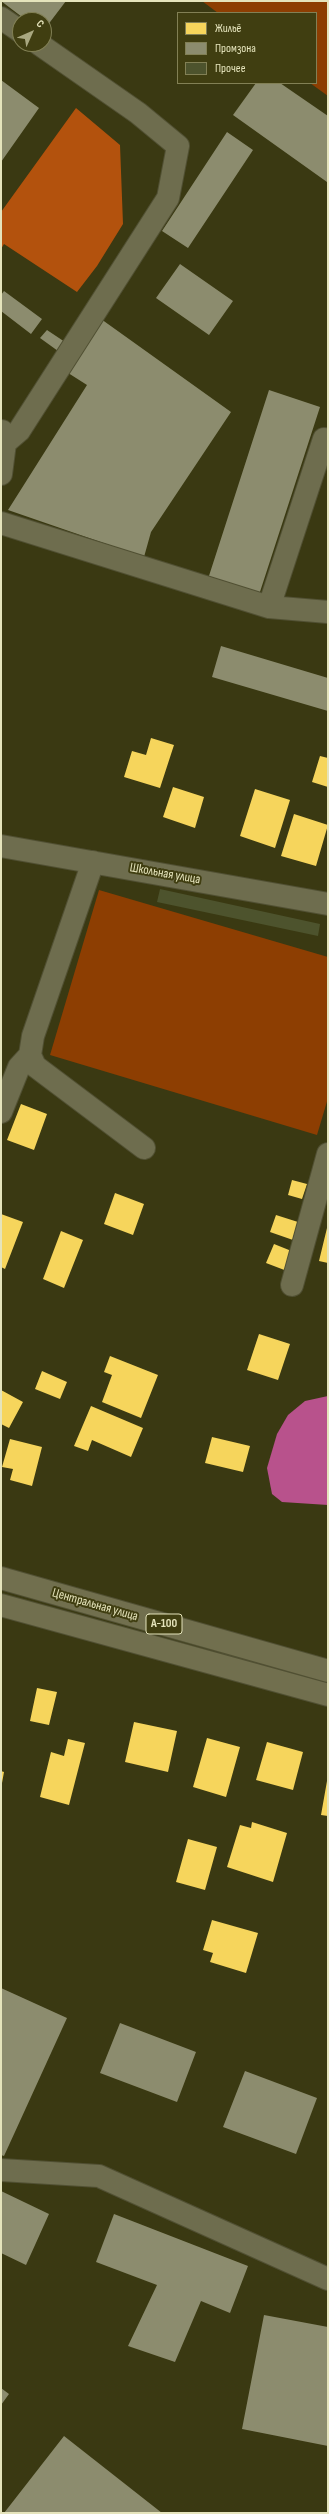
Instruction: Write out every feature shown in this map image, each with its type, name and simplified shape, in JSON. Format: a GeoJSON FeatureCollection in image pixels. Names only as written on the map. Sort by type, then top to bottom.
{"type":"FeatureCollection","features":[{"type":"Feature","properties":{"kind":"main road","name":"Центральная улица"},"geometry":{"type":"LineString","coordinates":[[1,1578],[328,1671]]}},
{"type":"Feature","properties":{"kind":"main road","name":"Центральная улица"},"geometry":{"type":"LineString","coordinates":[[1,1605],[328,1695]]}},
{"type":"Feature","properties":{"kind":"street"},"geometry":{"type":"LineString","coordinates":[[1,18],[12,26]]}},
{"type":"Feature","properties":{"kind":"street"},"geometry":{"type":"LineString","coordinates":[[1,474],[3,436],[19,431],[168,198],[178,146],[138,113],[50,52]]}},
{"type":"Feature","properties":{"kind":"street"},"geometry":{"type":"LineString","coordinates":[[269,607],[324,439],[328,440]]}},
{"type":"Feature","properties":{"kind":"street"},"geometry":{"type":"LineString","coordinates":[[1,523],[269,607],[328,612]]}},
{"type":"Feature","properties":{"kind":"street","name":"Школьная улица"},"geometry":{"type":"LineString","coordinates":[[1,846],[328,904]]}},
{"type":"Feature","properties":{"kind":"street"},"geometry":{"type":"LineString","coordinates":[[93,862],[33,1036],[30,1055],[35,1066],[144,1148]]}},
{"type":"Feature","properties":{"kind":"street"},"geometry":{"type":"LineString","coordinates":[[1,1112],[19,1067],[30,1055]]}},
{"type":"Feature","properties":{"kind":"street"},"geometry":{"type":"LineString","coordinates":[[292,1285],[328,1154]]}},
{"type":"Feature","properties":{"kind":"street"},"geometry":{"type":"LineString","coordinates":[[1,2170],[99,2176],[328,2279]]}},
{"type":"Feature","properties":{"kind":"shaded area"},"geometry":{"type":"Polygon","coordinates":[[[202,1],[328,1],[328,96],[311,84],[317,84],[317,12],[217,12],[202,1]]]}},
{"type":"Feature","properties":{"kind":"shaded area"},"geometry":{"type":"Polygon","coordinates":[[[76,108],[120,145],[123,224],[97,266],[77,292],[4,244],[1,249],[1,212],[76,108]]]}},
{"type":"Feature","properties":{"kind":"shaded area"},"geometry":{"type":"Polygon","coordinates":[[[99,890],[328,957],[328,1098],[317,1135],[50,1055],[99,890]]]}},
{"type":"Feature","properties":{"kind":"shaded area"},"geometry":{"type":"Polygon","coordinates":[[[328,1396],[328,1505],[282,1502],[272,1494],[267,1468],[277,1434],[288,1415],[305,1401],[328,1396]]]}},
{"type":"Feature","properties":{"kind":"building: Жильё"},"geometry":{"type":"Polygon","coordinates":[[[151,738],[174,745],[160,788],[124,777],[132,751],[146,755],[151,738]]]}},
{"type":"Feature","properties":{"kind":"building: Жильё"},"geometry":{"type":"Polygon","coordinates":[[[320,756],[328,758],[328,787],[312,782],[320,756]]]}},
{"type":"Feature","properties":{"kind":"building: Жильё"},"geometry":{"type":"Polygon","coordinates":[[[173,787],[204,797],[195,828],[163,817],[173,787]]]}},
{"type":"Feature","properties":{"kind":"building: Жильё"},"geometry":{"type":"Polygon","coordinates":[[[255,789],[290,800],[275,848],[240,836],[255,789]]]}},
{"type":"Feature","properties":{"kind":"building: Жильё"},"geometry":{"type":"Polygon","coordinates":[[[294,814],[328,825],[316,866],[281,856],[294,814]]]}},
{"type":"Feature","properties":{"kind":"building: Жильё"},"geometry":{"type":"Polygon","coordinates":[[[21,1104],[47,1114],[34,1150],[7,1140],[21,1104]]]}},
{"type":"Feature","properties":{"kind":"building: Жильё"},"geometry":{"type":"Polygon","coordinates":[[[292,1180],[307,1184],[302,1199],[288,1195],[292,1180]]]}},
{"type":"Feature","properties":{"kind":"building: Жильё"},"geometry":{"type":"Polygon","coordinates":[[[115,1193],[144,1204],[133,1235],[104,1224],[115,1193]]]}},
{"type":"Feature","properties":{"kind":"building: Жильё"},"geometry":{"type":"Polygon","coordinates":[[[1,1214],[23,1222],[5,1269],[1,1267],[1,1214]]]}},
{"type":"Feature","properties":{"kind":"building: Жильё"},"geometry":{"type":"Polygon","coordinates":[[[276,1215],[298,1222],[293,1240],[270,1232],[276,1215]]]}},
{"type":"Feature","properties":{"kind":"building: Жильё"},"geometry":{"type":"Polygon","coordinates":[[[328,1228],[328,1263],[319,1261],[328,1228]]]}},
{"type":"Feature","properties":{"kind":"building: Жильё"},"geometry":{"type":"Polygon","coordinates":[[[61,1231],[83,1240],[64,1288],[43,1279],[61,1231]]]}},
{"type":"Feature","properties":{"kind":"building: Жильё"},"geometry":{"type":"Polygon","coordinates":[[[274,1244],[294,1252],[287,1271],[266,1263],[274,1244]]]}},
{"type":"Feature","properties":{"kind":"building: Жильё"},"geometry":{"type":"Polygon","coordinates":[[[259,1334],[290,1344],[278,1380],[247,1370],[259,1334]]]}},
{"type":"Feature","properties":{"kind":"building: Жильё"},"geometry":{"type":"Polygon","coordinates":[[[110,1356],[158,1375],[141,1418],[102,1402],[112,1375],[104,1372],[110,1356]]]}},
{"type":"Feature","properties":{"kind":"building: Жильё"},"geometry":{"type":"Polygon","coordinates":[[[42,1371],[67,1382],[60,1399],[35,1389],[42,1371]]]}},
{"type":"Feature","properties":{"kind":"building: Жильё"},"geometry":{"type":"Polygon","coordinates":[[[1,1390],[23,1402],[9,1428],[1,1424],[1,1390]]]}},
{"type":"Feature","properties":{"kind":"building: Жильё"},"geometry":{"type":"Polygon","coordinates":[[[91,1406],[143,1428],[131,1457],[92,1440],[88,1451],[74,1446],[91,1406]]]}},
{"type":"Feature","properties":{"kind":"building: Жильё"},"geometry":{"type":"Polygon","coordinates":[[[212,1437],[250,1446],[243,1472],[205,1463],[212,1437]]]}},
{"type":"Feature","properties":{"kind":"building: Жильё"},"geometry":{"type":"Polygon","coordinates":[[[10,1439],[42,1447],[32,1486],[10,1480],[13,1469],[2,1467],[10,1439]]]}},
{"type":"Feature","properties":{"kind":"building: Жильё"},"geometry":{"type":"Polygon","coordinates":[[[37,1688],[57,1692],[49,1725],[30,1721],[37,1688]]]}},
{"type":"Feature","properties":{"kind":"building: Жильё"},"geometry":{"type":"Polygon","coordinates":[[[134,1722],[177,1731],[168,1772],[125,1762],[134,1722]]]}},
{"type":"Feature","properties":{"kind":"building: Жильё"},"geometry":{"type":"Polygon","coordinates":[[[207,1738],[240,1747],[226,1797],[193,1787],[207,1738]]]}},
{"type":"Feature","properties":{"kind":"building: Жильё"},"geometry":{"type":"Polygon","coordinates":[[[68,1739],[85,1743],[69,1805],[40,1797],[51,1752],[64,1756],[68,1739]]]}},
{"type":"Feature","properties":{"kind":"building: Жильё"},"geometry":{"type":"Polygon","coordinates":[[[267,1742],[303,1752],[293,1790],[256,1780],[267,1742]]]}},
{"type":"Feature","properties":{"kind":"building: Жильё"},"geometry":{"type":"Polygon","coordinates":[[[1,1771],[4,1772],[2,1783],[1,1783],[1,1771]]]}},
{"type":"Feature","properties":{"kind":"building: Жильё"},"geometry":{"type":"Polygon","coordinates":[[[328,1781],[328,1816],[321,1815],[328,1781]]]}},
{"type":"Feature","properties":{"kind":"building: Жильё"},"geometry":{"type":"Polygon","coordinates":[[[252,1822],[287,1833],[273,1882],[227,1867],[240,1825],[251,1828],[252,1822]]]}},
{"type":"Feature","properties":{"kind":"building: Жильё"},"geometry":{"type":"Polygon","coordinates":[[[188,1839],[217,1847],[205,1890],[176,1882],[188,1839]]]}},
{"type":"Feature","properties":{"kind":"building: Жильё"},"geometry":{"type":"Polygon","coordinates":[[[212,1920],[258,1933],[246,1973],[210,1962],[213,1953],[203,1950],[212,1920]]]}},
{"type":"Feature","properties":{"kind":"building: Промзона"},"geometry":{"type":"Polygon","coordinates":[[[1,1],[66,1],[52,19],[52,12],[15,12],[1,1]]]}},
{"type":"Feature","properties":{"kind":"building: Промзона"},"geometry":{"type":"Polygon","coordinates":[[[1,80],[39,108],[1,162],[1,80]]]}},
{"type":"Feature","properties":{"kind":"building: Промзона"},"geometry":{"type":"Polygon","coordinates":[[[255,84],[281,84],[328,116],[327,182],[233,115],[255,84]]]}},
{"type":"Feature","properties":{"kind":"building: Промзона"},"geometry":{"type":"Polygon","coordinates":[[[227,132],[253,150],[188,248],[162,231],[227,132]]]}},
{"type":"Feature","properties":{"kind":"building: Промзона"},"geometry":{"type":"Polygon","coordinates":[[[180,264],[233,301],[209,335],[156,298],[180,264]]]}},
{"type":"Feature","properties":{"kind":"building: Промзона"},"geometry":{"type":"Polygon","coordinates":[[[4,291],[42,319],[31,334],[1,311],[1,295],[4,291]]]}},
{"type":"Feature","properties":{"kind":"building: Промзона"},"geometry":{"type":"Polygon","coordinates":[[[101,319],[231,412],[151,532],[144,557],[8,510],[87,385],[65,371],[101,319]]]}},
{"type":"Feature","properties":{"kind":"building: Промзона"},"geometry":{"type":"Polygon","coordinates":[[[47,330],[65,342],[58,351],[40,338],[47,330]]]}},
{"type":"Feature","properties":{"kind":"building: Промзона"},"geometry":{"type":"Polygon","coordinates":[[[269,390],[320,407],[258,598],[207,582],[269,390]]]}},
{"type":"Feature","properties":{"kind":"building: Промзона"},"geometry":{"type":"Polygon","coordinates":[[[221,646],[328,678],[328,711],[212,677],[221,646]]]}},
{"type":"Feature","properties":{"kind":"building: Промзона"},"geometry":{"type":"Polygon","coordinates":[[[1,1988],[67,2018],[4,2156],[1,2155],[1,1988]]]}},
{"type":"Feature","properties":{"kind":"building: Промзона"},"geometry":{"type":"Polygon","coordinates":[[[120,2023],[196,2052],[177,2102],[100,2073],[120,2023]]]}},
{"type":"Feature","properties":{"kind":"building: Промзона"},"geometry":{"type":"Polygon","coordinates":[[[245,2071],[317,2098],[296,2154],[223,2127],[245,2071]]]}},
{"type":"Feature","properties":{"kind":"building: Промзона"},"geometry":{"type":"Polygon","coordinates":[[[1,2191],[49,2214],[26,2265],[1,2253],[1,2191]]]}},
{"type":"Feature","properties":{"kind":"building: Промзона"},"geometry":{"type":"Polygon","coordinates":[[[114,2214],[248,2266],[230,2313],[201,2301],[175,2362],[128,2346],[157,2285],[96,2262],[114,2214]]]}},
{"type":"Feature","properties":{"kind":"building: Промзона"},"geometry":{"type":"Polygon","coordinates":[[[264,2315],[328,2327],[328,2446],[242,2429],[264,2315]]]}},
{"type":"Feature","properties":{"kind":"building: Промзона"},"geometry":{"type":"Polygon","coordinates":[[[1,2388],[9,2394],[1,2405],[1,2388]]]}},
{"type":"Feature","properties":{"kind":"building: Промзона"},"geometry":{"type":"Polygon","coordinates":[[[64,2436],[162,2513],[4,2513],[64,2436]]]}},
{"type":"Feature","properties":{"kind":"building: Прочее"},"geometry":{"type":"Polygon","coordinates":[[[160,889],[320,924],[318,936],[157,902],[160,889]]]}}]}
